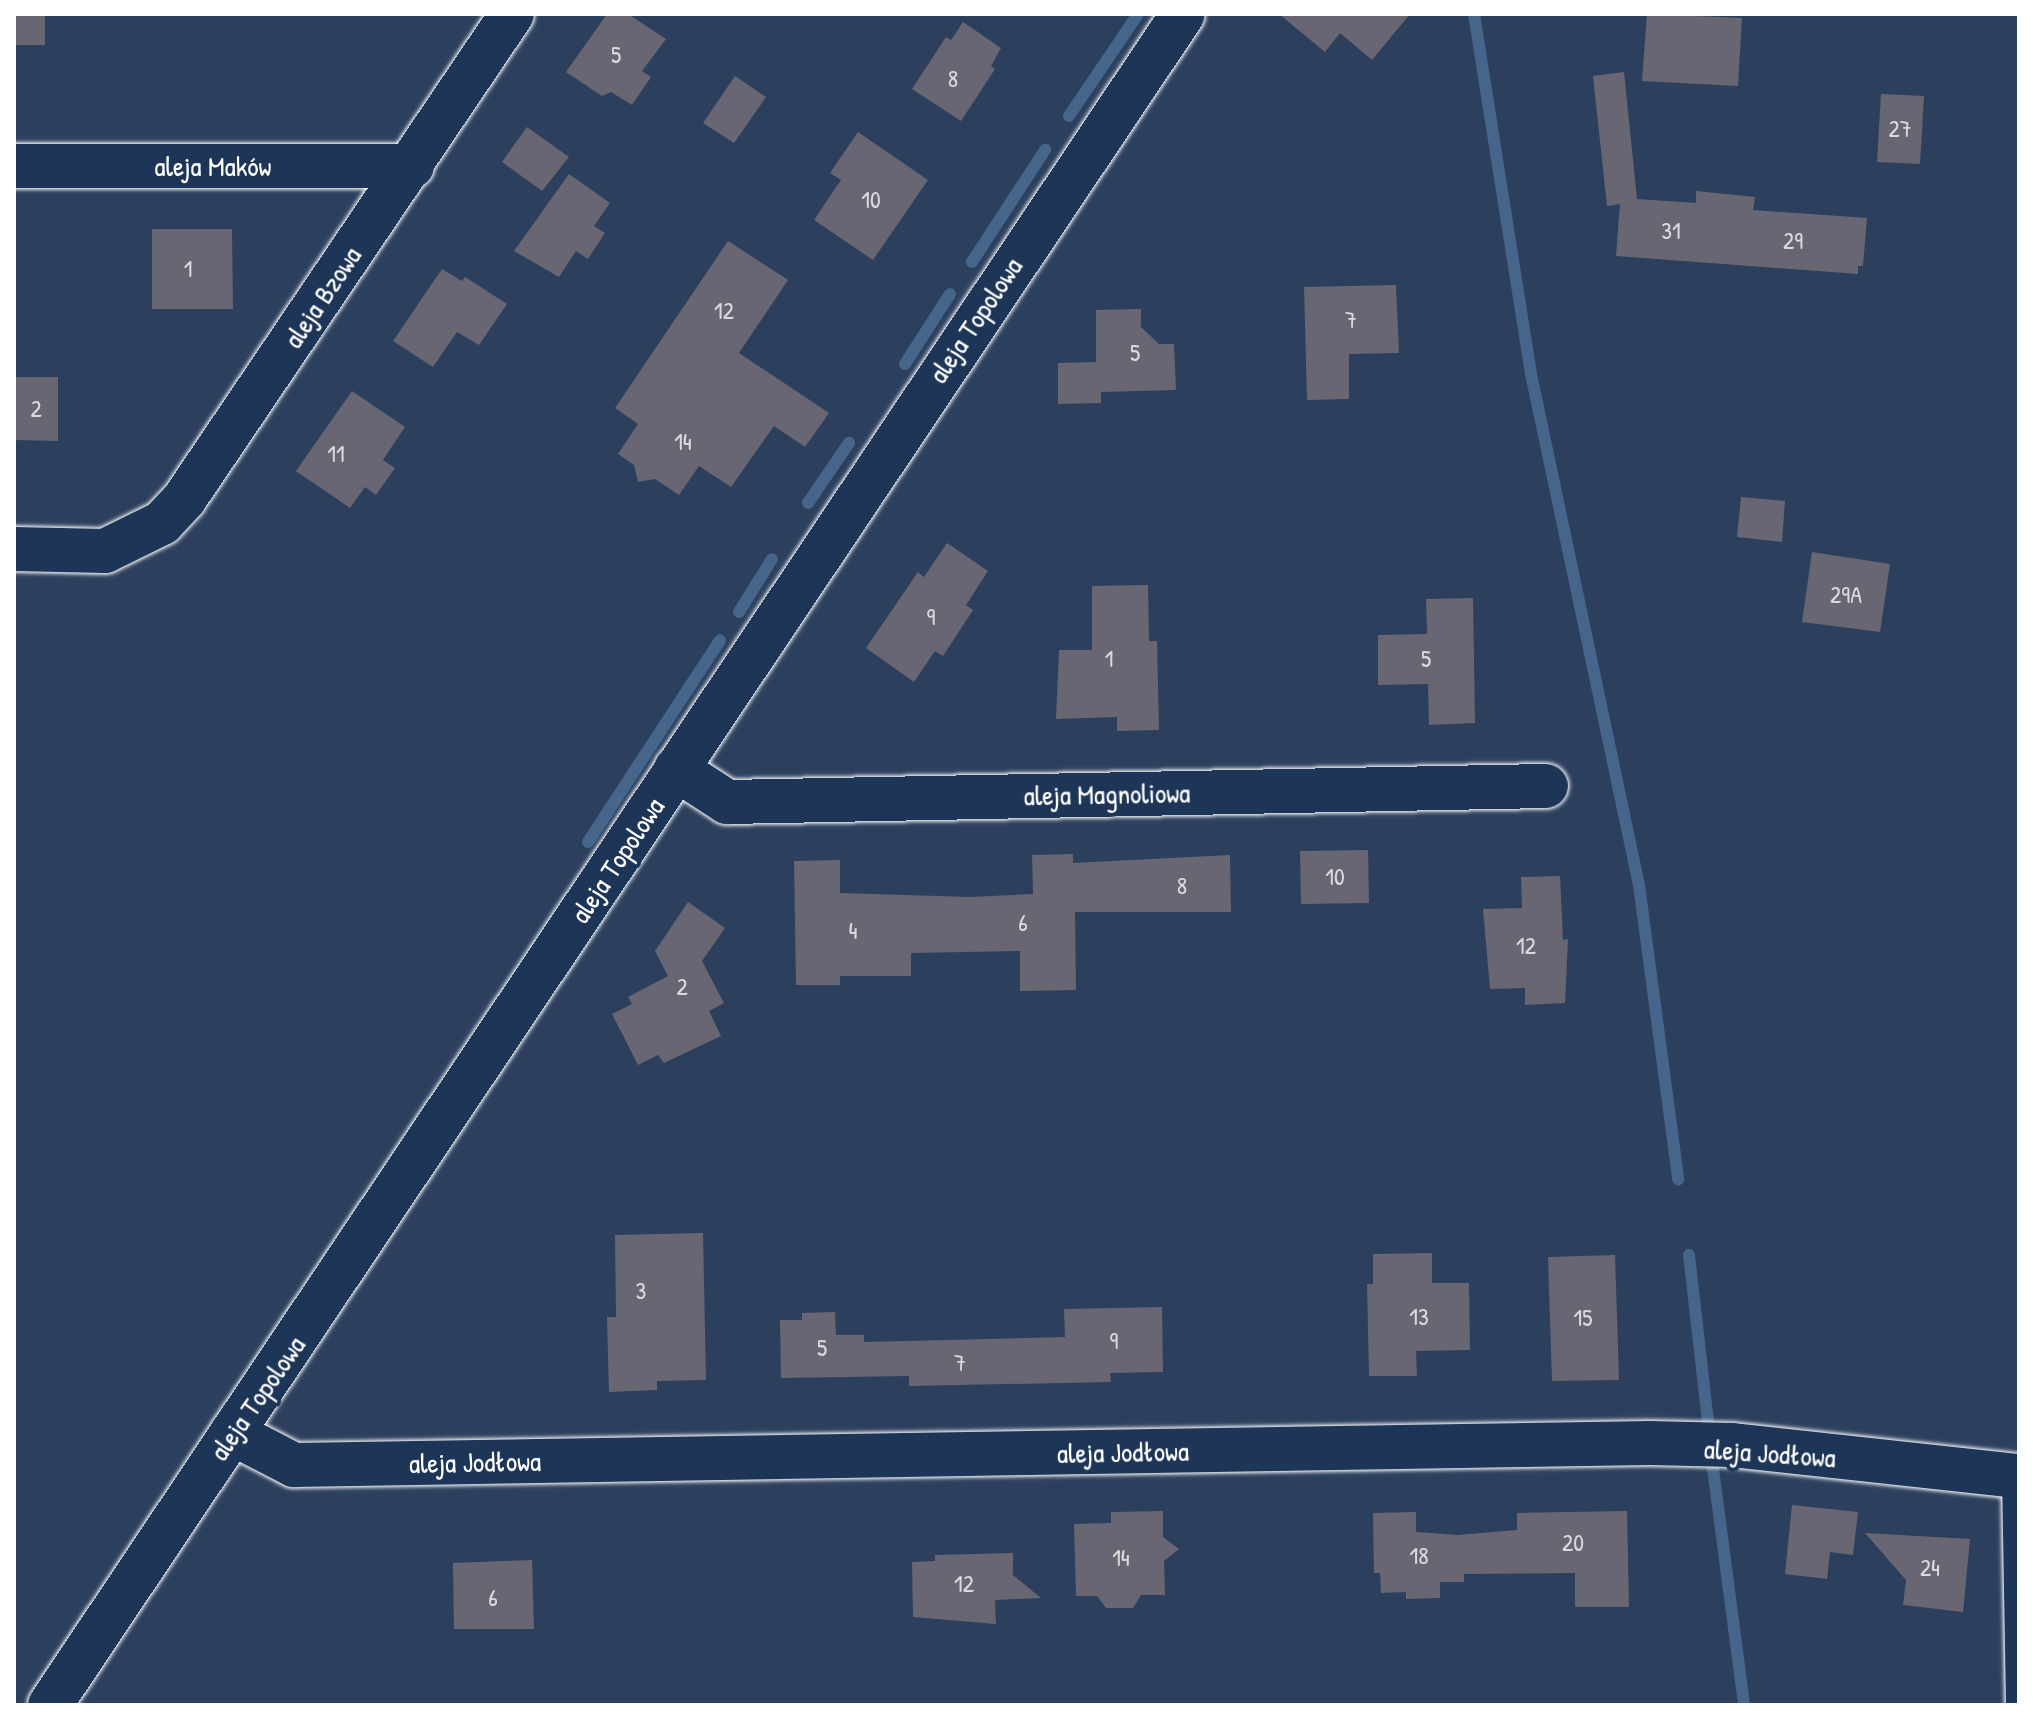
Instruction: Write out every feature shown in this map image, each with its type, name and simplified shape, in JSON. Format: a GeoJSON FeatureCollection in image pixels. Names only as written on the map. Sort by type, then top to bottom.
{"type":"FeatureCollection","features":[{"type":"Feature","properties":{"kind":"street","name":"aleja Bzowa"},"geometry":{"type":"LineString","coordinates":[[14,549],[105,551],[162,523],[185,498],[512,14]]}},
{"type":"Feature","properties":{"kind":"street","name":"aleja Topolowa"},"geometry":{"type":"LineString","coordinates":[[50,1705],[1183,14]]}},
{"type":"Feature","properties":{"kind":"street","name":"aleja Maków"},"geometry":{"type":"LineString","coordinates":[[14,166],[412,166]]}},
{"type":"Feature","properties":{"kind":"street","name":"aleja Magnoliowa"},"geometry":{"type":"LineString","coordinates":[[676,769],[727,802],[1546,786]]}},
{"type":"Feature","properties":{"kind":"street","name":"aleja Jodłowa"},"geometry":{"type":"LineString","coordinates":[[232,1433],[294,1465],[1650,1443],[1732,1445],[2016,1476]]}},
{"type":"Feature","properties":{"kind":"lane"},"geometry":{"type":"LineString","coordinates":[[2016,1476],[2017,1705]]}},
{"type":"Feature","properties":{"kind":"building"},"geometry":{"type":"Polygon","coordinates":[[[14,14],[45,14],[45,45],[14,45],[14,14]]]}},
{"type":"Feature","properties":{"kind":"building"},"geometry":{"type":"Polygon","coordinates":[[[607,14],[628,14],[666,39],[642,71],[651,77],[632,105],[611,92],[602,96],[566,72],[607,14]]]}},
{"type":"Feature","properties":{"kind":"building"},"geometry":{"type":"Polygon","coordinates":[[[1279,14],[1410,14],[1372,60],[1340,33],[1325,52],[1279,14]]]}},
{"type":"Feature","properties":{"kind":"building"},"geometry":{"type":"Polygon","coordinates":[[[1647,14],[1742,18],[1738,86],[1642,81],[1647,14]]]}},
{"type":"Feature","properties":{"kind":"building"},"geometry":{"type":"Polygon","coordinates":[[[963,22],[1001,48],[991,66],[995,69],[961,121],[912,89],[946,37],[951,40],[963,22]]]}},
{"type":"Feature","properties":{"kind":"building"},"geometry":{"type":"Polygon","coordinates":[[[1624,72],[1637,199],[1696,203],[1696,191],[1755,197],[1753,210],[1867,218],[1863,266],[1858,266],[1858,274],[1616,256],[1620,204],[1607,206],[1593,76],[1624,72]]]}},
{"type":"Feature","properties":{"kind":"building"},"geometry":{"type":"Polygon","coordinates":[[[735,76],[766,97],[734,143],[703,123],[735,76]]]}},
{"type":"Feature","properties":{"kind":"building"},"geometry":{"type":"Polygon","coordinates":[[[1881,94],[1924,96],[1920,164],[1877,162],[1881,94]]]}},
{"type":"Feature","properties":{"kind":"building"},"geometry":{"type":"Polygon","coordinates":[[[527,127],[569,157],[542,191],[502,162],[527,127]]]}},
{"type":"Feature","properties":{"kind":"building"},"geometry":{"type":"Polygon","coordinates":[[[858,132],[928,180],[873,260],[814,220],[841,180],[830,173],[858,132]]]}},
{"type":"Feature","properties":{"kind":"building"},"geometry":{"type":"Polygon","coordinates":[[[569,174],[610,203],[594,226],[605,233],[588,259],[576,251],[559,277],[514,251],[569,174]]]}},
{"type":"Feature","properties":{"kind":"building"},"geometry":{"type":"Polygon","coordinates":[[[152,229],[232,229],[233,309],[152,309],[152,229]]]}},
{"type":"Feature","properties":{"kind":"building"},"geometry":{"type":"Polygon","coordinates":[[[728,241],[788,280],[739,353],[829,413],[805,447],[774,426],[731,487],[699,466],[679,495],[655,479],[638,482],[634,465],[618,454],[638,424],[615,408],[728,241]]]}},
{"type":"Feature","properties":{"kind":"building"},"geometry":{"type":"Polygon","coordinates":[[[442,269],[462,281],[465,277],[507,304],[479,345],[457,332],[433,367],[393,341],[442,269]]]}},
{"type":"Feature","properties":{"kind":"building"},"geometry":{"type":"Polygon","coordinates":[[[1396,285],[1399,353],[1349,354],[1349,399],[1307,400],[1304,287],[1396,285]]]}},
{"type":"Feature","properties":{"kind":"building"},"geometry":{"type":"Polygon","coordinates":[[[1141,309],[1141,327],[1159,344],[1174,344],[1176,390],[1101,392],[1101,403],[1058,404],[1058,363],[1096,362],[1096,310],[1141,309]]]}},
{"type":"Feature","properties":{"kind":"building"},"geometry":{"type":"Polygon","coordinates":[[[14,377],[58,377],[58,441],[14,440],[14,377]]]}},
{"type":"Feature","properties":{"kind":"building"},"geometry":{"type":"Polygon","coordinates":[[[352,391],[405,427],[383,460],[395,468],[376,495],[365,487],[350,508],[296,471],[352,391]]]}},
{"type":"Feature","properties":{"kind":"building"},"geometry":{"type":"Polygon","coordinates":[[[1741,497],[1785,501],[1782,542],[1737,537],[1741,497]]]}},
{"type":"Feature","properties":{"kind":"building"},"geometry":{"type":"Polygon","coordinates":[[[947,543],[988,571],[966,605],[973,610],[943,656],[935,651],[914,682],[866,648],[918,572],[924,577],[947,543]]]}},
{"type":"Feature","properties":{"kind":"building"},"geometry":{"type":"Polygon","coordinates":[[[1812,552],[1890,564],[1880,632],[1802,622],[1812,552]]]}},
{"type":"Feature","properties":{"kind":"building"},"geometry":{"type":"Polygon","coordinates":[[[1148,585],[1149,641],[1157,641],[1159,730],[1117,731],[1117,717],[1056,719],[1059,650],[1092,650],[1092,586],[1148,585]]]}},
{"type":"Feature","properties":{"kind":"building"},"geometry":{"type":"Polygon","coordinates":[[[1473,598],[1475,723],[1429,725],[1428,684],[1378,685],[1378,635],[1427,634],[1426,599],[1473,598]]]}},
{"type":"Feature","properties":{"kind":"building"},"geometry":{"type":"Polygon","coordinates":[[[1368,850],[1369,903],[1301,904],[1300,851],[1368,850]]]}},
{"type":"Feature","properties":{"kind":"building"},"geometry":{"type":"Polygon","coordinates":[[[1073,854],[1073,863],[1230,855],[1231,912],[1075,912],[1076,990],[1020,991],[1020,951],[911,953],[911,976],[840,976],[840,985],[796,985],[794,861],[840,860],[840,893],[970,897],[1033,894],[1032,855],[1073,854]]]}},
{"type":"Feature","properties":{"kind":"building"},"geometry":{"type":"Polygon","coordinates":[[[1560,876],[1563,940],[1568,939],[1565,1003],[1525,1005],[1525,988],[1490,989],[1483,909],[1522,908],[1521,877],[1560,876]]]}},
{"type":"Feature","properties":{"kind":"building"},"geometry":{"type":"Polygon","coordinates":[[[688,902],[725,928],[702,961],[724,1003],[709,1011],[721,1036],[664,1063],[658,1055],[638,1065],[612,1014],[632,1004],[628,997],[668,976],[655,951],[688,902]]]}},
{"type":"Feature","properties":{"kind":"building"},"geometry":{"type":"Polygon","coordinates":[[[703,1233],[706,1380],[657,1381],[657,1390],[609,1392],[607,1317],[616,1317],[615,1235],[703,1233]]]}},
{"type":"Feature","properties":{"kind":"building"},"geometry":{"type":"Polygon","coordinates":[[[1432,1253],[1432,1283],[1469,1283],[1470,1350],[1416,1351],[1417,1376],[1369,1376],[1367,1284],[1373,1284],[1373,1254],[1432,1253]]]}},
{"type":"Feature","properties":{"kind":"building"},"geometry":{"type":"Polygon","coordinates":[[[1615,1255],[1619,1380],[1552,1381],[1548,1257],[1615,1255]]]}},
{"type":"Feature","properties":{"kind":"building"},"geometry":{"type":"Polygon","coordinates":[[[1162,1307],[1163,1372],[1110,1373],[1111,1382],[909,1386],[909,1376],[781,1378],[780,1320],[802,1320],[802,1313],[835,1312],[836,1335],[864,1335],[864,1342],[1065,1337],[1064,1309],[1162,1307]]]}},
{"type":"Feature","properties":{"kind":"building"},"geometry":{"type":"Polygon","coordinates":[[[1792,1505],[1858,1512],[1853,1555],[1830,1552],[1827,1579],[1785,1574],[1792,1505]]]}},
{"type":"Feature","properties":{"kind":"building"},"geometry":{"type":"Polygon","coordinates":[[[1163,1511],[1163,1537],[1179,1549],[1164,1561],[1165,1595],[1141,1595],[1133,1608],[1106,1608],[1097,1596],[1076,1596],[1074,1524],[1111,1523],[1111,1512],[1163,1511]]]}},
{"type":"Feature","properties":{"kind":"building"},"geometry":{"type":"Polygon","coordinates":[[[1627,1511],[1629,1607],[1575,1607],[1575,1573],[1464,1574],[1464,1582],[1440,1582],[1440,1598],[1406,1599],[1406,1592],[1381,1593],[1380,1573],[1374,1573],[1373,1513],[1416,1512],[1416,1532],[1458,1535],[1517,1530],[1517,1513],[1627,1511]]]}},
{"type":"Feature","properties":{"kind":"building"},"geometry":{"type":"Polygon","coordinates":[[[1865,1533],[1970,1539],[1963,1612],[1903,1605],[1906,1580],[1865,1533]]]}},
{"type":"Feature","properties":{"kind":"building"},"geometry":{"type":"Polygon","coordinates":[[[1013,1553],[1013,1575],[1041,1598],[995,1600],[996,1624],[913,1617],[912,1562],[935,1561],[935,1555],[1013,1553]]]}},
{"type":"Feature","properties":{"kind":"building"},"geometry":{"type":"Polygon","coordinates":[[[532,1560],[534,1629],[454,1629],[453,1563],[532,1560]]]}},
{"type":"Feature","properties":{"kind":"waterway"},"geometry":{"type":"LineString","coordinates":[[1069,116],[1138,14]]}},
{"type":"Feature","properties":{"kind":"waterway"},"geometry":{"type":"LineString","coordinates":[[1474,14],[1531,374],[1639,885],[1678,1179]]}},
{"type":"Feature","properties":{"kind":"waterway"},"geometry":{"type":"LineString","coordinates":[[972,262],[1045,150]]}},
{"type":"Feature","properties":{"kind":"waterway"},"geometry":{"type":"LineString","coordinates":[[905,364],[950,294]]}},
{"type":"Feature","properties":{"kind":"waterway"},"geometry":{"type":"LineString","coordinates":[[808,503],[849,443]]}},
{"type":"Feature","properties":{"kind":"waterway"},"geometry":{"type":"LineString","coordinates":[[739,612],[772,559]]}},
{"type":"Feature","properties":{"kind":"waterway"},"geometry":{"type":"LineString","coordinates":[[588,842],[720,640]]}},
{"type":"Feature","properties":{"kind":"waterway"},"geometry":{"type":"LineString","coordinates":[[1689,1255],[1709,1431]]}},
{"type":"Feature","properties":{"kind":"waterway"},"geometry":{"type":"LineString","coordinates":[[1712,1461],[1744,1705]]}}]}
